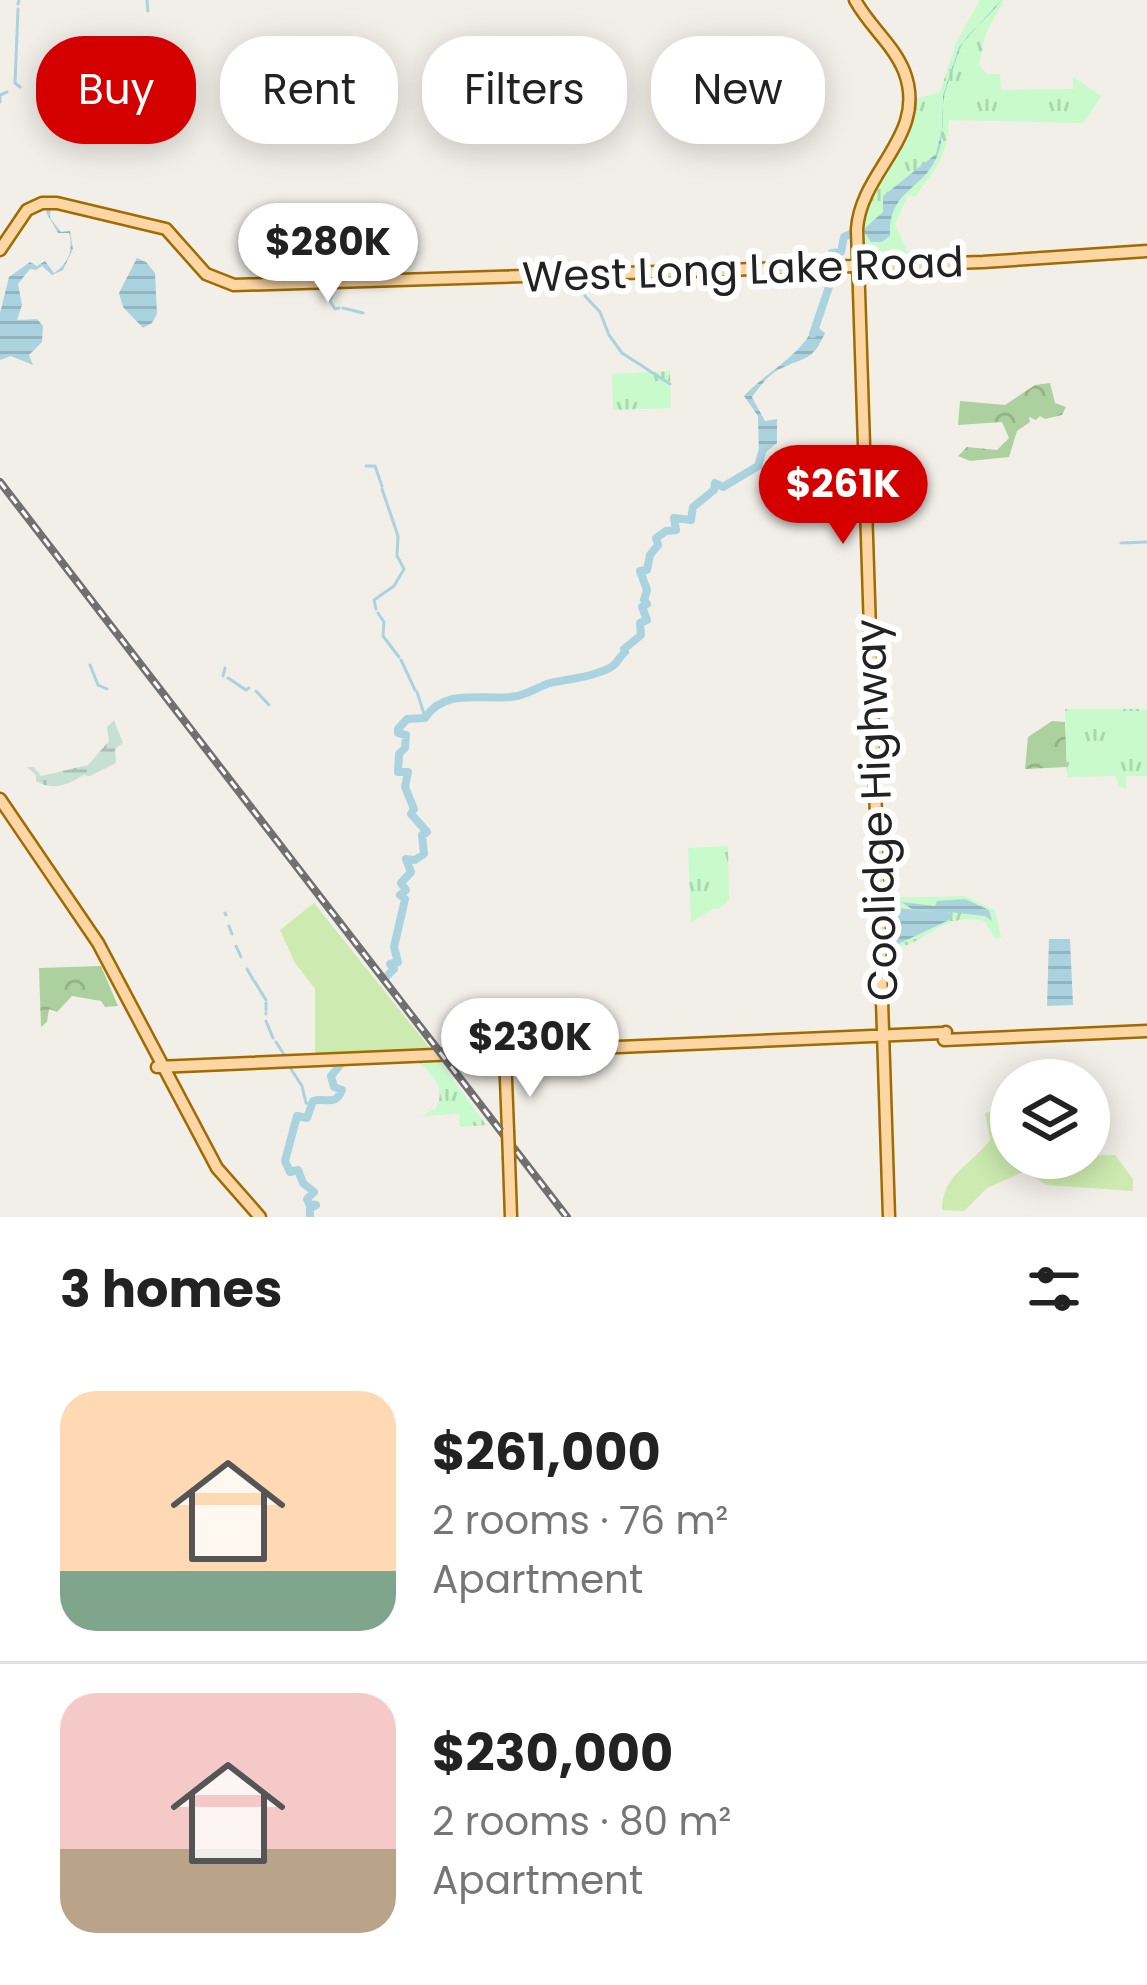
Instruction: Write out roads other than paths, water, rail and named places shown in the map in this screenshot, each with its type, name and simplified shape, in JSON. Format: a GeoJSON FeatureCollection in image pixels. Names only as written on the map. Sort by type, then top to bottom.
{"type":"FeatureCollection","features":[{"type":"Feature","properties":{"kind":"main road","name":"Coolidge Highway"},"geometry":{"type":"LineString","coordinates":[[857,0],[904,62],[914,103],[906,138],[866,199],[859,238],[891,1213]]}},
{"type":"Feature","properties":{"kind":"main road","name":"West Long Lake Road"},"geometry":{"type":"LineString","coordinates":[[0,250],[25,212],[52,202],[166,229],[202,271],[230,284],[1142,255]]}},
{"type":"Feature","properties":{"kind":"main road"},"geometry":{"type":"LineString","coordinates":[[0,800],[29,847]]}},
{"type":"Feature","properties":{"kind":"main road"},"geometry":{"type":"LineString","coordinates":[[0,810],[106,962],[233,1197],[250,1217]]}},
{"type":"Feature","properties":{"kind":"main road"},"geometry":{"type":"LineString","coordinates":[[138,1023],[164,1081],[233,1197],[260,1217]]}},
{"type":"Feature","properties":{"kind":"main road"},"geometry":{"type":"LineString","coordinates":[[160,1067],[1139,1028]]}},
{"type":"Feature","properties":{"kind":"main road"},"geometry":{"type":"LineString","coordinates":[[505,1054],[511,1217]]}},
{"type":"Feature","properties":{"kind":"water"},"geometry":{"type":"Polygon","coordinates":[[[963,42],[945,93],[943,106],[943,95],[963,42]]]}},
{"type":"Feature","properties":{"kind":"water"},"geometry":{"type":"Polygon","coordinates":[[[942,129],[940,147],[932,166],[895,209],[890,236],[871,242],[863,230],[883,212],[883,196],[936,154],[942,129]]]}},
{"type":"Feature","properties":{"kind":"water"},"geometry":{"type":"Polygon","coordinates":[[[51,204],[50,218],[61,232],[70,231],[73,249],[63,270],[52,275],[42,266],[30,269],[18,284],[22,305],[17,320],[37,319],[43,326],[42,342],[29,355],[33,365],[11,356],[0,360],[0,313],[9,277],[30,262],[37,266],[45,261],[54,273],[69,256],[69,233],[58,233],[46,212],[51,204]]]}},
{"type":"Feature","properties":{"kind":"water"},"geometry":{"type":"Polygon","coordinates":[[[137,258],[155,273],[157,314],[143,328],[123,307],[119,293],[137,258]]]}},
{"type":"Feature","properties":{"kind":"water"},"geometry":{"type":"Polygon","coordinates":[[[815,325],[825,333],[816,349],[772,374],[752,397],[765,421],[777,419],[777,443],[759,458],[758,416],[744,396],[792,355],[815,325]]]}},
{"type":"Feature","properties":{"kind":"water"},"geometry":{"type":"Polygon","coordinates":[[[965,899],[989,910],[992,921],[948,912],[949,920],[896,945],[895,908],[938,912],[912,909],[901,902],[935,906],[937,901],[965,899]]]}},
{"type":"Feature","properties":{"kind":"water"},"geometry":{"type":"Polygon","coordinates":[[[1049,939],[1070,939],[1073,1005],[1047,1006],[1049,939]]]}},
{"type":"Feature","properties":{"kind":"waterway"},"geometry":{"type":"LineString","coordinates":[[18,4],[19,0]]}},
{"type":"Feature","properties":{"kind":"waterway"},"geometry":{"type":"LineString","coordinates":[[147,0],[148,11]]}},
{"type":"Feature","properties":{"kind":"waterway"},"geometry":{"type":"LineString","coordinates":[[18,9],[15,83],[20,87]]}},
{"type":"Feature","properties":{"kind":"waterway"},"geometry":{"type":"LineString","coordinates":[[0,102],[0,95],[7,92]]}},
{"type":"Feature","properties":{"kind":"waterway"},"geometry":{"type":"LineString","coordinates":[[312,228],[325,245]]}},
{"type":"Feature","properties":{"kind":"waterway"},"geometry":{"type":"LineString","coordinates":[[833,262],[832,253],[841,252],[844,237],[855,232]]}},
{"type":"Feature","properties":{"kind":"waterway"},"geometry":{"type":"LineString","coordinates":[[327,258],[330,277]]}},
{"type":"Feature","properties":{"kind":"waterway"},"geometry":{"type":"LineString","coordinates":[[813,334],[835,269]]}},
{"type":"Feature","properties":{"kind":"waterway"},"geometry":{"type":"LineString","coordinates":[[581,279],[585,296],[600,312],[622,353],[670,384]]}},
{"type":"Feature","properties":{"kind":"waterway"},"geometry":{"type":"LineString","coordinates":[[334,289],[330,301],[339,308]]}},
{"type":"Feature","properties":{"kind":"waterway"},"geometry":{"type":"LineString","coordinates":[[343,308],[363,313]]}},
{"type":"Feature","properties":{"kind":"waterway"},"geometry":{"type":"LineString","coordinates":[[624,649],[641,635],[640,623],[647,620],[642,607],[647,604],[647,590],[640,571],[647,570],[658,545],[656,538],[676,530],[674,518],[691,520],[693,507],[714,490],[715,483],[723,487],[758,466],[763,449]]}},
{"type":"Feature","properties":{"kind":"waterway"},"geometry":{"type":"LineString","coordinates":[[366,466],[375,466],[382,486]]}},
{"type":"Feature","properties":{"kind":"waterway"},"geometry":{"type":"LineString","coordinates":[[376,609],[374,600],[394,586],[404,569],[382,489]]}},
{"type":"Feature","properties":{"kind":"waterway"},"geometry":{"type":"LineString","coordinates":[[1121,543],[1147,542]]}},
{"type":"Feature","properties":{"kind":"waterway"},"geometry":{"type":"LineString","coordinates":[[378,613],[384,622],[383,636],[399,657]]}},
{"type":"Feature","properties":{"kind":"waterway"},"geometry":{"type":"LineString","coordinates":[[387,976],[394,969],[390,964],[398,962],[394,947],[405,899],[400,895],[406,890],[401,883],[411,872],[406,859],[424,854],[422,835],[427,832],[411,814],[414,809],[405,787],[408,772],[398,772],[406,735],[398,729],[407,719],[425,718],[444,702],[517,696],[599,672],[613,666],[625,652]]}},
{"type":"Feature","properties":{"kind":"waterway"},"geometry":{"type":"LineString","coordinates":[[401,660],[415,690]]}},
{"type":"Feature","properties":{"kind":"waterway"},"geometry":{"type":"LineString","coordinates":[[90,665],[98,685],[107,689]]}},
{"type":"Feature","properties":{"kind":"waterway"},"geometry":{"type":"LineString","coordinates":[[223,676],[225,668]]}},
{"type":"Feature","properties":{"kind":"waterway"},"geometry":{"type":"LineString","coordinates":[[228,678],[249,688]]}},
{"type":"Feature","properties":{"kind":"waterway"},"geometry":{"type":"LineString","coordinates":[[256,691],[269,705]]}},
{"type":"Feature","properties":{"kind":"waterway"},"geometry":{"type":"LineString","coordinates":[[417,692],[425,717]]}},
{"type":"Feature","properties":{"kind":"waterway"},"geometry":{"type":"LineString","coordinates":[[229,926],[232,934]]}},
{"type":"Feature","properties":{"kind":"waterway"},"geometry":{"type":"LineString","coordinates":[[236,946],[241,957]]}},
{"type":"Feature","properties":{"kind":"waterway"},"geometry":{"type":"LineString","coordinates":[[247,969],[254,981]]}},
{"type":"Feature","properties":{"kind":"waterway"},"geometry":{"type":"LineString","coordinates":[[255,982],[266,1000]]}},
{"type":"Feature","properties":{"kind":"waterway"},"geometry":{"type":"LineString","coordinates":[[266,1003],[266,1010]]}},
{"type":"Feature","properties":{"kind":"waterway"},"geometry":{"type":"LineString","coordinates":[[266,1021],[273,1038]]}},
{"type":"Feature","properties":{"kind":"waterway"},"geometry":{"type":"LineString","coordinates":[[276,1042],[285,1056]]}},
{"type":"Feature","properties":{"kind":"waterway"},"geometry":{"type":"LineString","coordinates":[[310,1217],[316,1205],[307,1199],[314,1192],[303,1183],[298,1170],[290,1172],[285,1161],[297,1116],[307,1118],[313,1101],[333,1100],[342,1090],[334,1087],[331,1076],[345,1059]]}},
{"type":"Feature","properties":{"kind":"waterway"},"geometry":{"type":"LineString","coordinates":[[289,1066],[306,1103],[312,1104]]}},
{"type":"Feature","properties":{"kind":"railway"},"geometry":{"type":"LineString","coordinates":[[0,482],[567,1217]]}}]}
